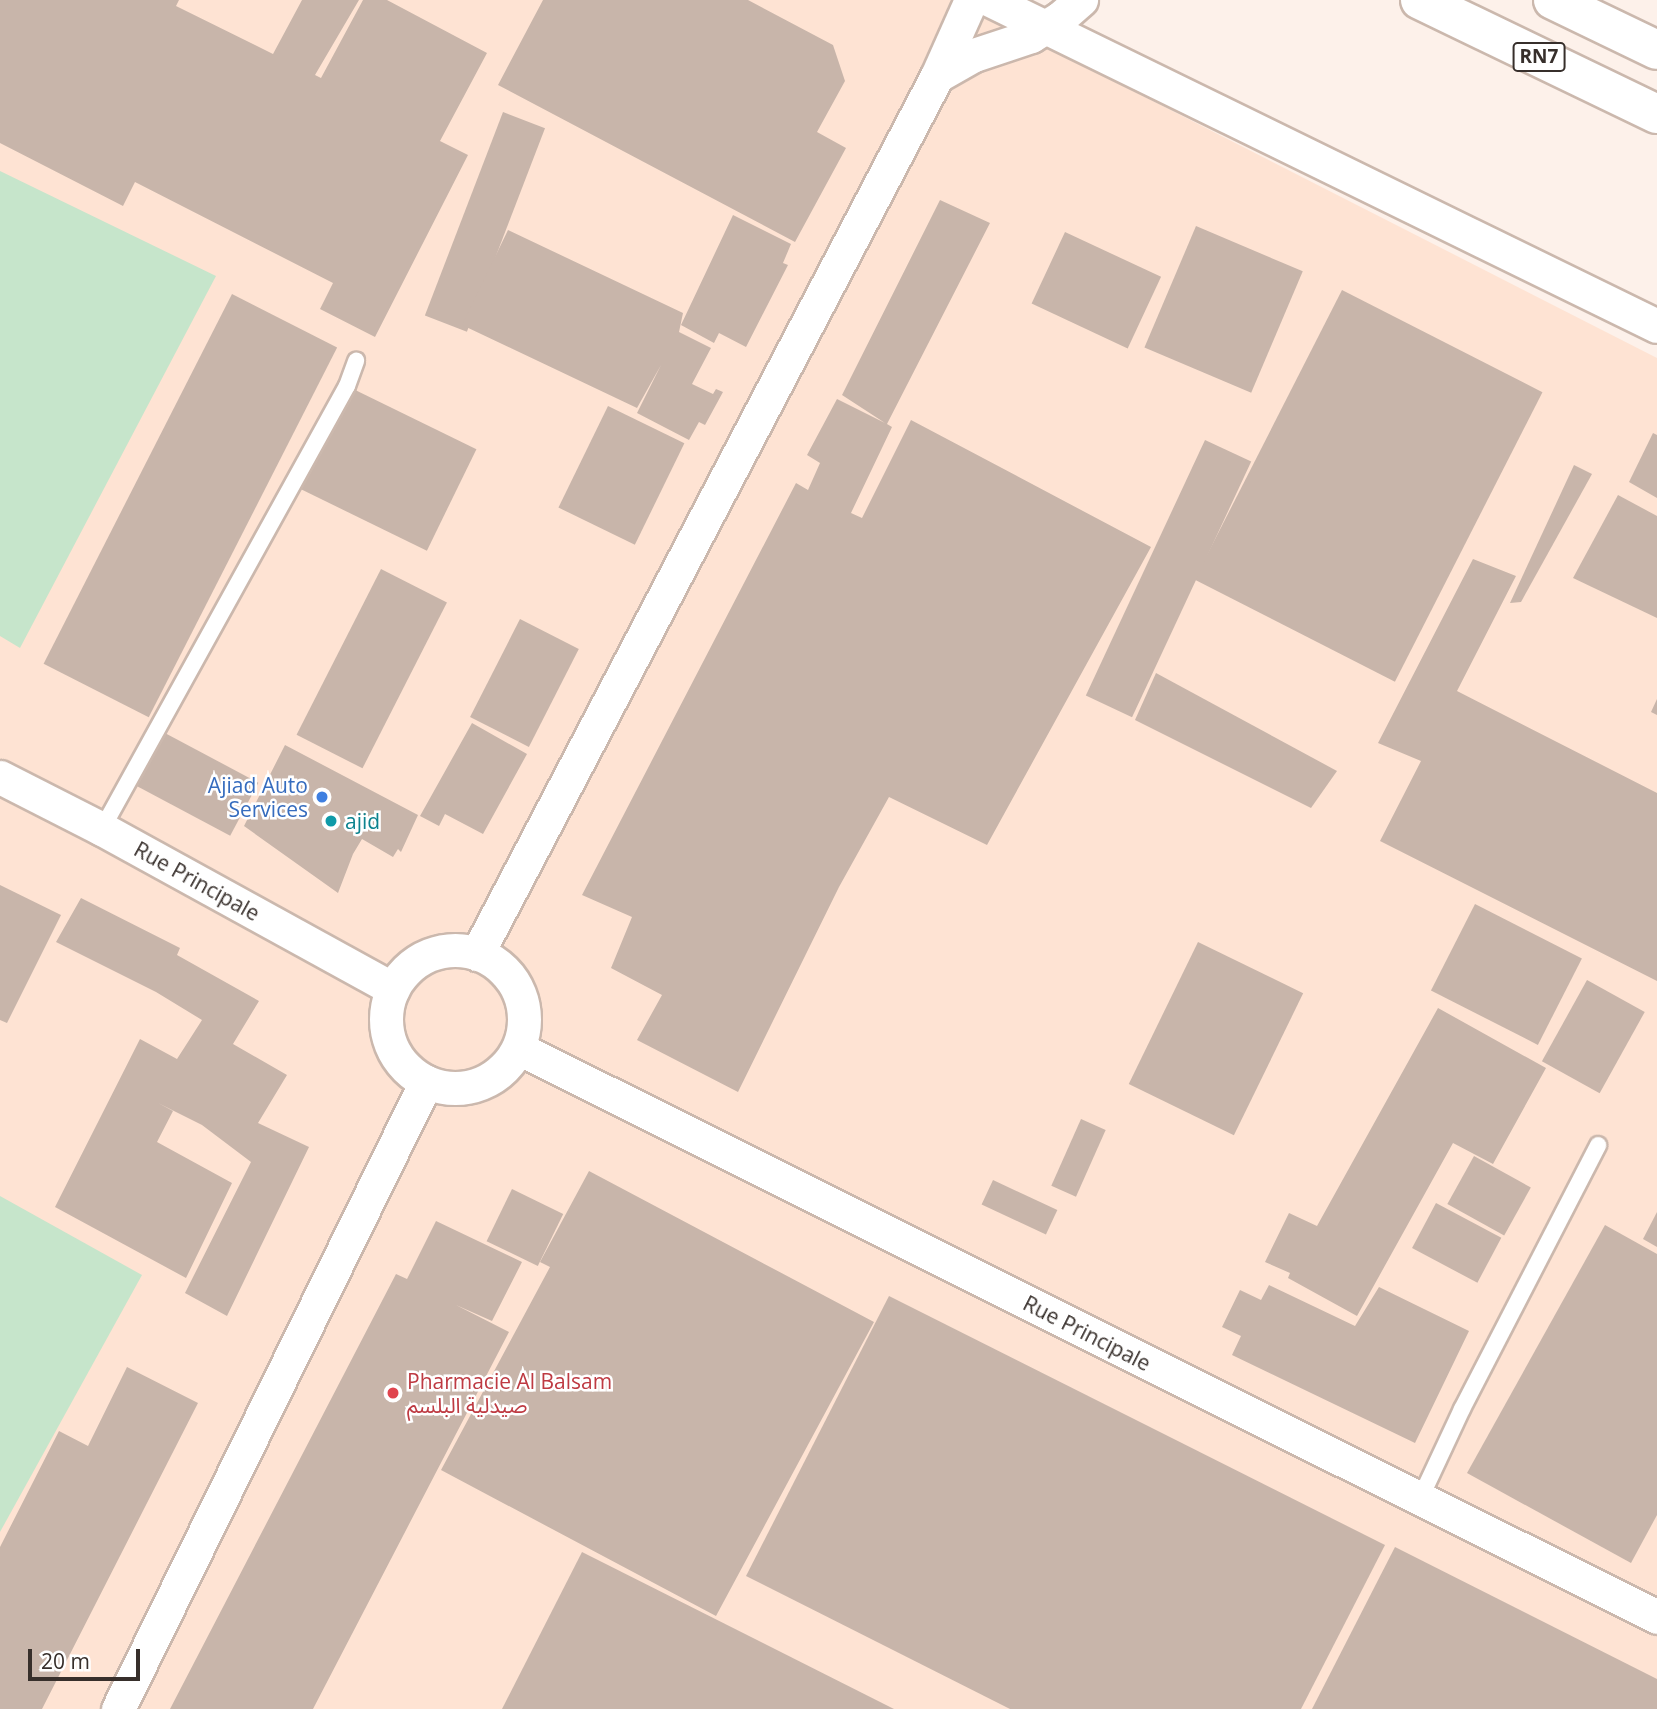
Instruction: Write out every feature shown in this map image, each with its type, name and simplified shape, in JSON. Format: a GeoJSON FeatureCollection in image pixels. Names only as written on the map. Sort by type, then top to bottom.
{"type":"FeatureCollection","features":[{"type":"Feature","properties":{"kind":"main road","name":"RN7"},"geometry":{"type":"LineString","coordinates":[[1420,0],[1657,114]]}},
{"type":"Feature","properties":{"kind":"main road","name":"RN7"},"geometry":{"type":"LineString","coordinates":[[1553,0],[1657,50]]}},
{"type":"Feature","properties":{"kind":"street"},"geometry":{"type":"LineString","coordinates":[[478,954],[937,76],[971,0]]}},
{"type":"Feature","properties":{"kind":"street"},"geometry":{"type":"LineString","coordinates":[[990,0],[1657,326]]}},
{"type":"Feature","properties":{"kind":"street"},"geometry":{"type":"LineString","coordinates":[[937,76],[974,55],[1047,27],[1081,0]]}},
{"type":"Feature","properties":{"kind":"street","name":"Rue Principale"},"geometry":{"type":"LineString","coordinates":[[0,778],[102,829],[393,989]]}},
{"type":"Feature","properties":{"kind":"street"},"geometry":{"type":"LineString","coordinates":[[461,950],[478,954],[498,965],[513,982],[522,1003],[524,1026],[517,1048],[510,1061],[486,1081],[456,1088],[426,1082],[398,1059],[389,1042],[386,1025],[393,989],[414,963],[429,955],[461,950]]}},
{"type":"Feature","properties":{"kind":"street","name":"Rue Principale"},"geometry":{"type":"LineString","coordinates":[[517,1048],[1657,1617]]}},
{"type":"Feature","properties":{"kind":"street"},"geometry":{"type":"LineString","coordinates":[[118,1709],[426,1082]]}},
{"type":"Feature","properties":{"kind":"lane"},"geometry":{"type":"LineString","coordinates":[[102,829],[340,398],[356,361]]}},
{"type":"Feature","properties":{"kind":"lane"},"geometry":{"type":"LineString","coordinates":[[1420,1499],[1462,1409],[1598,1145]]}},
{"type":"Feature","properties":{"kind":"shaded area"},"geometry":{"type":"Polygon","coordinates":[[[0,0],[955,0],[1657,358],[1657,1709],[0,1709],[0,0]]]}},
{"type":"Feature","properties":{"kind":"green space"},"geometry":{"type":"Polygon","coordinates":[[[0,171],[216,276],[20,648],[0,636],[0,171]]]}},
{"type":"Feature","properties":{"kind":"green space"},"geometry":{"type":"Polygon","coordinates":[[[0,1196],[142,1275],[0,1532],[0,1196]]]}},
{"type":"Feature","properties":{"kind":"building"},"geometry":{"type":"Polygon","coordinates":[[[0,0],[179,0],[176,6],[273,54],[302,0],[359,0],[315,75],[321,78],[363,0],[387,0],[487,53],[440,141],[468,155],[375,337],[320,309],[333,283],[135,182],[123,206],[0,143],[0,0]]]}},
{"type":"Feature","properties":{"kind":"building"},"geometry":{"type":"Polygon","coordinates":[[[543,0],[748,0],[833,45],[845,81],[817,132],[846,148],[795,242],[498,85],[543,0]]]}},
{"type":"Feature","properties":{"kind":"building"},"geometry":{"type":"Polygon","coordinates":[[[503,112],[545,128],[467,332],[425,316],[503,112]]]}},
{"type":"Feature","properties":{"kind":"building"},"geometry":{"type":"Polygon","coordinates":[[[940,200],[990,223],[887,424],[892,427],[851,513],[862,518],[911,420],[1151,547],[987,845],[889,797],[839,887],[738,1092],[637,1040],[662,995],[611,968],[632,917],[582,895],[796,483],[808,490],[820,463],[807,455],[837,399],[885,423],[842,395],[940,200]]]}},
{"type":"Feature","properties":{"kind":"building"},"geometry":{"type":"Polygon","coordinates":[[[733,215],[791,244],[783,263],[788,265],[746,347],[719,333],[714,343],[681,325],[733,215]]]}},
{"type":"Feature","properties":{"kind":"building"},"geometry":{"type":"Polygon","coordinates":[[[1196,226],[1303,271],[1251,393],[1144,348],[1196,226]]]}},
{"type":"Feature","properties":{"kind":"building"},"geometry":{"type":"Polygon","coordinates":[[[508,230],[683,313],[679,332],[711,348],[692,384],[713,394],[716,389],[723,392],[705,425],[699,422],[689,440],[637,413],[661,365],[637,408],[462,325],[508,230]]]}},
{"type":"Feature","properties":{"kind":"building"},"geometry":{"type":"Polygon","coordinates":[[[1065,232],[1161,277],[1128,348],[1032,304],[1065,232]]]}},
{"type":"Feature","properties":{"kind":"building"},"geometry":{"type":"Polygon","coordinates":[[[1342,290],[1542,392],[1395,682],[1194,580],[1342,290]]]}},
{"type":"Feature","properties":{"kind":"building"},"geometry":{"type":"Polygon","coordinates":[[[232,294],[337,348],[149,717],[44,664],[232,294]]]}},
{"type":"Feature","properties":{"kind":"building"},"geometry":{"type":"Polygon","coordinates":[[[347,386],[476,449],[427,551],[297,488],[347,386]]]}},
{"type":"Feature","properties":{"kind":"building"},"geometry":{"type":"Polygon","coordinates":[[[608,406],[684,443],[635,545],[558,508],[608,406]]]}},
{"type":"Feature","properties":{"kind":"building"},"geometry":{"type":"Polygon","coordinates":[[[1653,433],[1657,435],[1657,498],[1629,482],[1653,433]]]}},
{"type":"Feature","properties":{"kind":"building"},"geometry":{"type":"Polygon","coordinates":[[[1205,440],[1251,462],[1132,717],[1086,696],[1205,440]]]}},
{"type":"Feature","properties":{"kind":"building"},"geometry":{"type":"Polygon","coordinates":[[[1574,465],[1592,474],[1521,602],[1510,603],[1574,465]]]}},
{"type":"Feature","properties":{"kind":"building"},"geometry":{"type":"Polygon","coordinates":[[[1618,495],[1657,516],[1657,618],[1573,578],[1618,495]]]}},
{"type":"Feature","properties":{"kind":"building"},"geometry":{"type":"Polygon","coordinates":[[[1473,559],[1516,576],[1457,691],[1657,793],[1657,981],[1380,841],[1421,761],[1378,743],[1473,559]]]}},
{"type":"Feature","properties":{"kind":"building"},"geometry":{"type":"Polygon","coordinates":[[[381,569],[447,603],[362,768],[297,735],[381,569]]]}},
{"type":"Feature","properties":{"kind":"building"},"geometry":{"type":"Polygon","coordinates":[[[520,619],[579,649],[529,747],[470,717],[520,619]]]}},
{"type":"Feature","properties":{"kind":"building"},"geometry":{"type":"Polygon","coordinates":[[[1156,673],[1337,771],[1311,808],[1135,720],[1156,673]]]}},
{"type":"Feature","properties":{"kind":"building"},"geometry":{"type":"Polygon","coordinates":[[[1657,699],[1657,715],[1651,712],[1657,699]]]}},
{"type":"Feature","properties":{"kind":"building"},"geometry":{"type":"Polygon","coordinates":[[[472,723],[527,754],[483,834],[445,814],[439,826],[420,816],[472,723]]]}},
{"type":"Feature","properties":{"kind":"building"},"geometry":{"type":"Polygon","coordinates":[[[163,732],[258,783],[230,836],[135,785],[163,732]]]}},
{"type":"Feature","properties":{"kind":"building","name":"ajid"},"geometry":{"type":"Polygon","coordinates":[[[285,745],[418,815],[401,852],[398,849],[393,857],[362,839],[353,854],[338,893],[244,826],[285,745]]]}},
{"type":"Feature","properties":{"kind":"building"},"geometry":{"type":"Polygon","coordinates":[[[0,885],[61,915],[7,1023],[0,1020],[0,885]]]}},
{"type":"Feature","properties":{"kind":"building"},"geometry":{"type":"Polygon","coordinates":[[[81,898],[180,948],[177,955],[259,1001],[233,1044],[287,1075],[258,1123],[309,1147],[227,1316],[185,1293],[251,1162],[202,1125],[158,1103],[173,1111],[157,1142],[232,1183],[186,1278],[55,1207],[140,1039],[177,1059],[202,1020],[156,992],[56,942],[81,898]]]}},
{"type":"Feature","properties":{"kind":"building"},"geometry":{"type":"Polygon","coordinates":[[[1475,904],[1582,958],[1538,1045],[1431,990],[1475,904]]]}},
{"type":"Feature","properties":{"kind":"building"},"geometry":{"type":"Polygon","coordinates":[[[1198,942],[1303,993],[1234,1135],[1129,1084],[1198,942]]]}},
{"type":"Feature","properties":{"kind":"building"},"geometry":{"type":"Polygon","coordinates":[[[1587,980],[1645,1012],[1600,1093],[1542,1061],[1587,980]]]}},
{"type":"Feature","properties":{"kind":"building"},"geometry":{"type":"Polygon","coordinates":[[[1438,1008],[1546,1068],[1493,1164],[1453,1143],[1357,1316],[1288,1278],[1290,1273],[1265,1262],[1289,1213],[1317,1226],[1438,1008]]]}},
{"type":"Feature","properties":{"kind":"building"},"geometry":{"type":"Polygon","coordinates":[[[1081,1119],[1106,1130],[1076,1197],[1051,1186],[1081,1119]]]}},
{"type":"Feature","properties":{"kind":"building"},"geometry":{"type":"Polygon","coordinates":[[[1474,1156],[1531,1188],[1504,1236],[1447,1204],[1474,1156]]]}},
{"type":"Feature","properties":{"kind":"building"},"geometry":{"type":"Polygon","coordinates":[[[589,1171],[874,1322],[716,1616],[441,1470],[550,1267],[540,1262],[589,1171]]]}},
{"type":"Feature","properties":{"kind":"building"},"geometry":{"type":"Polygon","coordinates":[[[993,1180],[1057,1210],[1046,1234],[982,1204],[993,1180]]]}},
{"type":"Feature","properties":{"kind":"building"},"geometry":{"type":"Polygon","coordinates":[[[512,1189],[563,1214],[538,1266],[487,1241],[512,1189]]]}},
{"type":"Feature","properties":{"kind":"building"},"geometry":{"type":"Polygon","coordinates":[[[1436,1203],[1501,1238],[1477,1283],[1412,1248],[1436,1203]]]}},
{"type":"Feature","properties":{"kind":"building"},"geometry":{"type":"Polygon","coordinates":[[[1657,1212],[1657,1247],[1643,1239],[1657,1212]]]}},
{"type":"Feature","properties":{"kind":"building"},"geometry":{"type":"Polygon","coordinates":[[[436,1221],[522,1262],[492,1321],[456,1305],[509,1332],[313,1709],[170,1709],[396,1274],[407,1279],[436,1221]]]}},
{"type":"Feature","properties":{"kind":"building"},"geometry":{"type":"Polygon","coordinates":[[[1605,1225],[1657,1254],[1657,1515],[1631,1563],[1467,1473],[1605,1225]]]}},
{"type":"Feature","properties":{"kind":"building"},"geometry":{"type":"Polygon","coordinates":[[[1269,1285],[1355,1326],[1379,1287],[1469,1331],[1415,1443],[1232,1355],[1241,1336],[1222,1327],[1240,1290],[1261,1300],[1269,1285]]]}},
{"type":"Feature","properties":{"kind":"building"},"geometry":{"type":"Polygon","coordinates":[[[889,1296],[1385,1545],[1301,1709],[1010,1709],[746,1576],[889,1296]]]}},
{"type":"Feature","properties":{"kind":"building"},"geometry":{"type":"Polygon","coordinates":[[[127,1367],[198,1403],[42,1709],[0,1709],[0,1547],[59,1431],[88,1446],[127,1367]]]}},
{"type":"Feature","properties":{"kind":"building"},"geometry":{"type":"Polygon","coordinates":[[[1395,1547],[1657,1679],[1657,1709],[1312,1709],[1395,1547]]]}},
{"type":"Feature","properties":{"kind":"building"},"geometry":{"type":"Polygon","coordinates":[[[582,1552],[894,1709],[502,1709],[582,1552]]]}},
{"type":"Feature","properties":{"kind":"place","name":"Ajiad Auto Services"},"geometry":{"type":"Point","coordinates":[322,797]}},
{"type":"Feature","properties":{"kind":"place","name":"ajid"},"geometry":{"type":"Point","coordinates":[331,821]}},
{"type":"Feature","properties":{"kind":"place","name":"Pharmacie Al Balsam صيدلية البلسم"},"geometry":{"type":"Point","coordinates":[393,1393]}}]}
